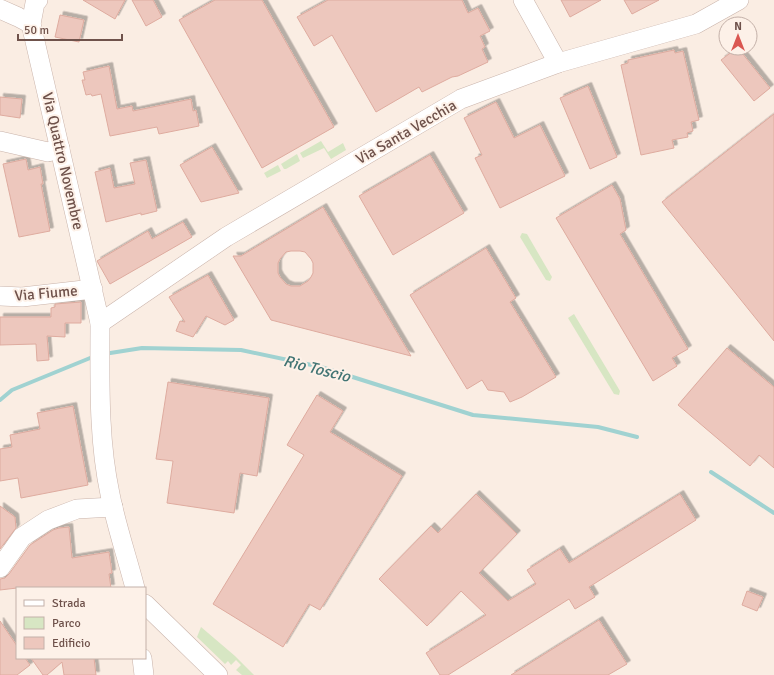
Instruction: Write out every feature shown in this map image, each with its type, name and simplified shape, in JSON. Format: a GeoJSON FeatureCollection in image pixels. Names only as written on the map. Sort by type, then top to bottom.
{"type":"FeatureCollection","features":[{"type":"Feature","properties":{"kind":"street","name":"Via Quattro Novembre"},"geometry":{"type":"LineString","coordinates":[[38,0],[35,3],[31,24],[100,323],[102,440],[113,507],[135,587]]}},
{"type":"Feature","properties":{"kind":"street"},"geometry":{"type":"LineString","coordinates":[[523,0],[558,63]]}},
{"type":"Feature","properties":{"kind":"street","name":"Via Santa Vecchia"},"geometry":{"type":"LineString","coordinates":[[100,323],[226,237],[462,99],[558,63],[696,24],[740,0]]}},
{"type":"Feature","properties":{"kind":"street"},"geometry":{"type":"LineString","coordinates":[[0,9],[31,24]]}},
{"type":"Feature","properties":{"kind":"street"},"geometry":{"type":"LineString","coordinates":[[0,141],[48,152],[60,148]]}},
{"type":"Feature","properties":{"kind":"street","name":"Via Fiume"},"geometry":{"type":"LineString","coordinates":[[0,296],[22,297],[93,289]]}},
{"type":"Feature","properties":{"kind":"street"},"geometry":{"type":"LineString","coordinates":[[0,568],[22,537],[48,520],[77,509],[113,507]]}},
{"type":"Feature","properties":{"kind":"street"},"geometry":{"type":"LineString","coordinates":[[146,605],[218,675]]}},
{"type":"Feature","properties":{"kind":"street"},"geometry":{"type":"LineString","coordinates":[[142,659],[144,675]]}},
{"type":"Feature","properties":{"kind":"green space"},"geometry":{"type":"Polygon","coordinates":[[[321,141],[328,152],[343,143],[346,150],[331,159],[324,148],[303,158],[300,153],[321,141]]]}},
{"type":"Feature","properties":{"kind":"green space"},"geometry":{"type":"Polygon","coordinates":[[[297,154],[300,161],[284,169],[281,164],[297,154]]]}},
{"type":"Feature","properties":{"kind":"green space"},"geometry":{"type":"Polygon","coordinates":[[[278,165],[281,171],[267,178],[264,173],[278,165]]]}},
{"type":"Feature","properties":{"kind":"green space"},"geometry":{"type":"Polygon","coordinates":[[[522,233],[527,234],[552,277],[550,281],[546,280],[520,237],[522,233]]]}},
{"type":"Feature","properties":{"kind":"green space"},"geometry":{"type":"Polygon","coordinates":[[[574,314],[620,391],[619,395],[614,394],[568,318],[574,314]]]}},
{"type":"Feature","properties":{"kind":"green space"},"geometry":{"type":"Polygon","coordinates":[[[201,627],[235,656],[254,675],[242,675],[236,670],[241,665],[236,660],[231,665],[228,661],[225,664],[197,637],[201,627]]]}},
{"type":"Feature","properties":{"kind":"building"},"geometry":{"type":"Polygon","coordinates":[[[83,0],[125,0],[115,19],[83,0]]]}},
{"type":"Feature","properties":{"kind":"building"},"geometry":{"type":"Polygon","coordinates":[[[132,0],[153,0],[162,17],[146,26],[132,0]]]}},
{"type":"Feature","properties":{"kind":"building"},"geometry":{"type":"Polygon","coordinates":[[[215,0],[262,0],[334,127],[262,168],[179,20],[215,0]]]}},
{"type":"Feature","properties":{"kind":"building"},"geometry":{"type":"Polygon","coordinates":[[[328,0],[462,0],[468,13],[478,8],[490,31],[480,36],[485,47],[482,49],[488,62],[458,76],[452,77],[422,92],[419,87],[376,112],[332,35],[314,46],[297,17],[328,0]]]}},
{"type":"Feature","properties":{"kind":"building"},"geometry":{"type":"Polygon","coordinates":[[[561,0],[601,0],[570,17],[561,0]]]}},
{"type":"Feature","properties":{"kind":"building"},"geometry":{"type":"Polygon","coordinates":[[[624,0],[659,0],[632,14],[624,0]]]}},
{"type":"Feature","properties":{"kind":"building"},"geometry":{"type":"Polygon","coordinates":[[[60,15],[84,20],[79,42],[55,37],[60,15]]]}},
{"type":"Feature","properties":{"kind":"building"},"geometry":{"type":"Polygon","coordinates":[[[674,50],[675,53],[683,51],[699,120],[691,122],[693,131],[687,133],[688,137],[672,140],[674,148],[641,155],[621,65],[628,63],[628,60],[674,50]]]}},
{"type":"Feature","properties":{"kind":"building"},"geometry":{"type":"Polygon","coordinates":[[[726,56],[744,56],[770,88],[754,101],[721,60],[726,56]]]}},
{"type":"Feature","properties":{"kind":"building"},"geometry":{"type":"Polygon","coordinates":[[[109,66],[117,109],[132,106],[133,111],[191,99],[193,111],[196,110],[199,126],[159,134],[157,127],[110,136],[101,94],[92,96],[91,94],[86,95],[82,80],[85,80],[83,72],[109,66]]]}},
{"type":"Feature","properties":{"kind":"building"},"geometry":{"type":"Polygon","coordinates":[[[588,86],[617,157],[590,169],[560,98],[588,86]]]}},
{"type":"Feature","properties":{"kind":"building"},"geometry":{"type":"Polygon","coordinates":[[[0,97],[22,99],[20,118],[0,115],[0,97]]]}},
{"type":"Feature","properties":{"kind":"building"},"geometry":{"type":"Polygon","coordinates":[[[496,102],[514,138],[540,125],[565,176],[500,208],[475,158],[482,155],[464,118],[496,102]]]}},
{"type":"Feature","properties":{"kind":"building"},"geometry":{"type":"Polygon","coordinates":[[[774,114],[774,341],[662,202],[774,114]]]}},
{"type":"Feature","properties":{"kind":"building"},"geometry":{"type":"Polygon","coordinates":[[[212,147],[239,193],[201,202],[180,165],[212,147]]]}},
{"type":"Feature","properties":{"kind":"building"},"geometry":{"type":"Polygon","coordinates":[[[430,155],[464,213],[393,255],[359,196],[430,155]]]}},
{"type":"Feature","properties":{"kind":"building"},"geometry":{"type":"Polygon","coordinates":[[[26,159],[28,170],[40,167],[43,184],[41,184],[50,231],[19,237],[3,164],[26,159]]]}},
{"type":"Feature","properties":{"kind":"building"},"geometry":{"type":"Polygon","coordinates":[[[146,160],[157,211],[141,215],[141,213],[106,222],[95,172],[110,168],[114,188],[135,184],[130,163],[146,160]]]}},
{"type":"Feature","properties":{"kind":"building"},"geometry":{"type":"Polygon","coordinates":[[[612,185],[620,199],[626,230],[620,234],[688,349],[672,358],[677,366],[653,381],[556,218],[612,185]]]}},
{"type":"Feature","properties":{"kind":"building"},"geometry":{"type":"Polygon","coordinates":[[[323,207],[411,356],[271,320],[233,256],[241,256],[323,207]],[[286,252],[278,263],[278,273],[280,277],[286,284],[291,286],[300,286],[308,281],[313,273],[313,263],[311,259],[305,252],[286,252]]]}},
{"type":"Feature","properties":{"kind":"building"},"geometry":{"type":"Polygon","coordinates":[[[183,222],[192,237],[110,284],[97,261],[148,231],[152,239],[183,222]]]}},
{"type":"Feature","properties":{"kind":"building"},"geometry":{"type":"Polygon","coordinates":[[[486,248],[516,298],[510,302],[556,377],[522,397],[510,402],[504,392],[488,390],[482,380],[467,389],[410,295],[486,248]]]}},
{"type":"Feature","properties":{"kind":"building"},"geometry":{"type":"Polygon","coordinates":[[[208,275],[234,320],[225,325],[206,316],[193,337],[176,331],[180,321],[185,322],[169,297],[208,275]]]}},
{"type":"Feature","properties":{"kind":"building"},"geometry":{"type":"Polygon","coordinates":[[[81,302],[81,323],[65,323],[65,337],[47,336],[49,360],[37,361],[36,344],[0,345],[0,317],[51,317],[51,308],[55,307],[55,304],[81,302]]]}},
{"type":"Feature","properties":{"kind":"building"},"geometry":{"type":"Polygon","coordinates":[[[727,348],[774,387],[774,468],[759,455],[750,466],[678,405],[727,348]]]}},
{"type":"Feature","properties":{"kind":"building"},"geometry":{"type":"Polygon","coordinates":[[[168,382],[269,398],[257,476],[240,473],[234,513],[167,503],[173,461],[156,459],[168,382]]]}},
{"type":"Feature","properties":{"kind":"building"},"geometry":{"type":"Polygon","coordinates":[[[317,395],[343,411],[330,432],[402,476],[320,610],[309,604],[283,647],[213,604],[304,455],[287,445],[317,395]]]}},
{"type":"Feature","properties":{"kind":"building"},"geometry":{"type":"Polygon","coordinates":[[[73,406],[88,485],[21,498],[18,478],[0,481],[0,449],[12,447],[10,435],[40,429],[37,413],[73,406]]]}},
{"type":"Feature","properties":{"kind":"building"},"geometry":{"type":"Polygon","coordinates":[[[476,494],[517,534],[479,573],[508,601],[536,584],[527,570],[560,549],[569,563],[680,494],[696,520],[589,587],[595,597],[575,609],[569,599],[448,675],[440,675],[426,653],[486,615],[461,591],[427,626],[379,579],[431,526],[438,533],[476,494]]]}},
{"type":"Feature","properties":{"kind":"building"},"geometry":{"type":"Polygon","coordinates":[[[0,506],[15,517],[16,528],[0,549],[0,506]]]}},
{"type":"Feature","properties":{"kind":"building"},"geometry":{"type":"Polygon","coordinates":[[[69,527],[72,558],[109,552],[112,573],[109,574],[111,587],[16,587],[0,590],[0,579],[5,578],[9,574],[30,545],[53,530],[69,527]]]}},
{"type":"Feature","properties":{"kind":"building"},"geometry":{"type":"Polygon","coordinates":[[[747,591],[763,597],[757,611],[742,605],[747,591]]]}},
{"type":"Feature","properties":{"kind":"building"},"geometry":{"type":"Polygon","coordinates":[[[599,620],[627,664],[608,675],[511,675],[599,620]]]}},
{"type":"Feature","properties":{"kind":"building"},"geometry":{"type":"Polygon","coordinates":[[[0,621],[16,645],[16,659],[26,659],[30,665],[17,675],[0,675],[0,621]]]}},
{"type":"Feature","properties":{"kind":"building"},"geometry":{"type":"Polygon","coordinates":[[[32,659],[94,659],[96,675],[64,675],[62,662],[47,675],[43,675],[32,659]]]}},
{"type":"Feature","properties":{"kind":"waterway","name":"Rio Toscio"},"geometry":{"type":"LineString","coordinates":[[104,354],[142,348],[241,350],[321,367],[473,415],[598,427],[637,437]]}},
{"type":"Feature","properties":{"kind":"waterway","name":"Rio Toscio"},"geometry":{"type":"LineString","coordinates":[[0,400],[12,390],[95,356]]}},
{"type":"Feature","properties":{"kind":"waterway","name":"Rio Toscio"},"geometry":{"type":"LineString","coordinates":[[711,472],[774,513]]}}]}
